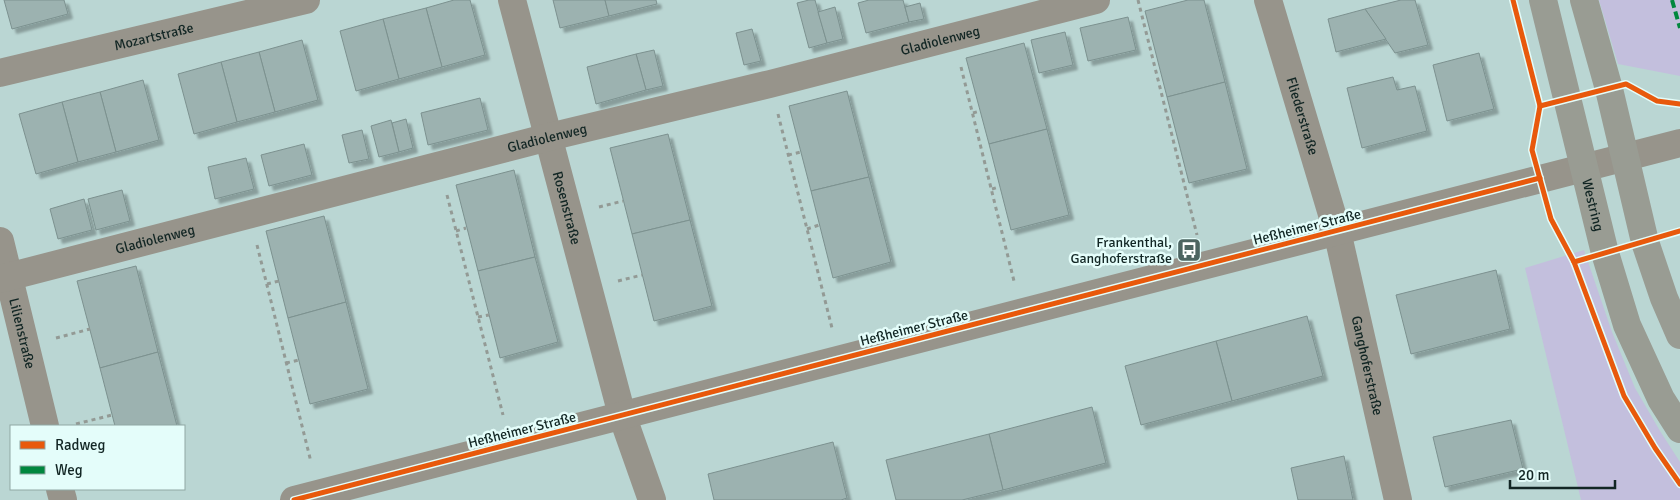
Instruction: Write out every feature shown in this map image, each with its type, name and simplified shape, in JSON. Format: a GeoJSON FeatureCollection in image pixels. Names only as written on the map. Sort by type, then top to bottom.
{"type":"FeatureCollection","features":[{"type":"Feature","properties":{"kind":"street","name":"Mozartstraße"},"geometry":{"type":"LineString","coordinates":[[0,73],[306,0]]}},
{"type":"Feature","properties":{"kind":"street","name":"Rosenstraße"},"geometry":{"type":"LineString","coordinates":[[512,0],[622,415],[652,500]]}},
{"type":"Feature","properties":{"kind":"street","name":"Gladiolenweg"},"geometry":{"type":"LineString","coordinates":[[4,278],[549,137],[770,84],[1096,0]]}},
{"type":"Feature","properties":{"kind":"street","name":"Fliederstraße"},"geometry":{"type":"LineString","coordinates":[[1268,0],[1337,231]]}},
{"type":"Feature","properties":{"kind":"street","name":"Westring"},"geometry":{"type":"LineString","coordinates":[[1543,0],[1605,253],[1626,325],[1660,399],[1680,429]]}},
{"type":"Feature","properties":{"kind":"street"},"geometry":{"type":"LineString","coordinates":[[1584,0],[1609,89],[1651,262],[1680,335]]}},
{"type":"Feature","properties":{"kind":"street","name":"Heßheimer Straße"},"geometry":{"type":"LineString","coordinates":[[307,497],[1680,143]]}},
{"type":"Feature","properties":{"kind":"street","name":"Ganghoferstraße"},"geometry":{"type":"LineString","coordinates":[[1337,231],[1398,500]]}},
{"type":"Feature","properties":{"kind":"street","name":"Lilienstraße"},"geometry":{"type":"LineString","coordinates":[[0,241],[4,278],[58,425]]}},
{"type":"Feature","properties":{"kind":"path"},"geometry":{"type":"LineString","coordinates":[[1138,0],[1205,265]]}},
{"type":"Feature","properties":{"kind":"path"},"geometry":{"type":"LineString","coordinates":[[954,37],[1022,312]]}},
{"type":"Feature","properties":{"kind":"path"},"geometry":{"type":"LineString","coordinates":[[1152,55],[1156,54]]}},
{"type":"Feature","properties":{"kind":"path"},"geometry":{"type":"LineString","coordinates":[[770,84],[840,359]]}},
{"type":"Feature","properties":{"kind":"path"},"geometry":{"type":"LineString","coordinates":[[973,113],[980,111]]}},
{"type":"Feature","properties":{"kind":"path"},"geometry":{"type":"LineString","coordinates":[[1174,144],[1179,142]]}},
{"type":"Feature","properties":{"kind":"path"},"geometry":{"type":"LineString","coordinates":[[788,155],[801,152]]}},
{"type":"Feature","properties":{"kind":"path"},"geometry":{"type":"LineString","coordinates":[[440,166],[510,444]]}},
{"type":"Feature","properties":{"kind":"path"},"geometry":{"type":"LineString","coordinates":[[992,189],[1000,187]]}},
{"type":"Feature","properties":{"kind":"path"},"geometry":{"type":"LineString","coordinates":[[250,215],[286,363],[307,497]]}},
{"type":"Feature","properties":{"kind":"path"},"geometry":{"type":"LineString","coordinates":[[807,229],[820,225]]}},
{"type":"Feature","properties":{"kind":"path"},"geometry":{"type":"LineString","coordinates":[[456,231],[466,228]]}},
{"type":"Feature","properties":{"kind":"path"},"geometry":{"type":"LineString","coordinates":[[267,284],[279,281]]}},
{"type":"Feature","properties":{"kind":"path"},"geometry":{"type":"LineString","coordinates":[[478,317],[489,314]]}},
{"type":"Feature","properties":{"kind":"path"},"geometry":{"type":"LineString","coordinates":[[50,339],[90,330]]}},
{"type":"Feature","properties":{"kind":"path"},"geometry":{"type":"LineString","coordinates":[[286,363],[299,360]]}},
{"type":"Feature","properties":{"kind":"path"},"geometry":{"type":"LineString","coordinates":[[63,425],[112,415]]}},
{"type":"Feature","properties":{"kind":"shaded area"},"geometry":{"type":"Polygon","coordinates":[[[1599,0],[1680,0],[1680,76],[1618,64],[1599,0]]]}},
{"type":"Feature","properties":{"kind":"shaded area"},"geometry":{"type":"Polygon","coordinates":[[[1584,250],[1612,332],[1635,388],[1680,462],[1680,500],[1581,500],[1525,268],[1584,250]]]}},
{"type":"Feature","properties":{"kind":"building"},"geometry":{"type":"Polygon","coordinates":[[[4,0],[64,0],[68,14],[12,29],[4,0]]]}},
{"type":"Feature","properties":{"kind":"building"},"geometry":{"type":"Polygon","coordinates":[[[454,0],[470,0],[485,55],[442,67],[426,8],[454,0]]]}},
{"type":"Feature","properties":{"kind":"building"},"geometry":{"type":"Polygon","coordinates":[[[553,0],[605,0],[609,16],[560,28],[553,0]]]}},
{"type":"Feature","properties":{"kind":"building"},"geometry":{"type":"Polygon","coordinates":[[[605,0],[656,0],[657,4],[609,16],[605,0]]]}},
{"type":"Feature","properties":{"kind":"building"},"geometry":{"type":"Polygon","coordinates":[[[815,0],[827,43],[809,48],[797,3],[815,0]]]}},
{"type":"Feature","properties":{"kind":"building"},"geometry":{"type":"Polygon","coordinates":[[[869,0],[903,0],[909,22],[866,33],[858,3],[869,0]]]}},
{"type":"Feature","properties":{"kind":"building"},"geometry":{"type":"Polygon","coordinates":[[[1188,0],[1204,0],[1225,82],[1167,97],[1145,11],[1188,0]]]}},
{"type":"Feature","properties":{"kind":"building"},"geometry":{"type":"Polygon","coordinates":[[[1401,0],[1415,0],[1428,45],[1395,53],[1365,9],[1401,0]]]}},
{"type":"Feature","properties":{"kind":"building"},"geometry":{"type":"Polygon","coordinates":[[[920,3],[924,19],[909,22],[905,7],[920,3]]]}},
{"type":"Feature","properties":{"kind":"building"},"geometry":{"type":"Polygon","coordinates":[[[835,7],[843,39],[827,43],[818,12],[835,7]]]}},
{"type":"Feature","properties":{"kind":"building"},"geometry":{"type":"Polygon","coordinates":[[[426,8],[442,67],[399,79],[383,19],[426,8]]]}},
{"type":"Feature","properties":{"kind":"building"},"geometry":{"type":"Polygon","coordinates":[[[1365,9],[1386,39],[1336,52],[1328,19],[1365,9]]]}},
{"type":"Feature","properties":{"kind":"building"},"geometry":{"type":"Polygon","coordinates":[[[1128,17],[1136,50],[1088,61],[1080,28],[1128,17]]]}},
{"type":"Feature","properties":{"kind":"building"},"geometry":{"type":"Polygon","coordinates":[[[383,19],[399,79],[356,91],[340,31],[383,19]]]}},
{"type":"Feature","properties":{"kind":"building"},"geometry":{"type":"Polygon","coordinates":[[[752,29],[761,61],[744,65],[736,33],[752,29]]]}},
{"type":"Feature","properties":{"kind":"building"},"geometry":{"type":"Polygon","coordinates":[[[1065,32],[1073,65],[1039,73],[1031,40],[1065,32]]]}},
{"type":"Feature","properties":{"kind":"building"},"geometry":{"type":"Polygon","coordinates":[[[302,40],[318,100],[275,112],[259,52],[302,40]]]}},
{"type":"Feature","properties":{"kind":"building"},"geometry":{"type":"Polygon","coordinates":[[[1024,43],[1047,129],[989,144],[966,58],[1024,43]]]}},
{"type":"Feature","properties":{"kind":"building"},"geometry":{"type":"Polygon","coordinates":[[[654,50],[663,86],[646,90],[636,54],[654,50]]]}},
{"type":"Feature","properties":{"kind":"building"},"geometry":{"type":"Polygon","coordinates":[[[259,52],[275,112],[237,122],[221,62],[259,52]]]}},
{"type":"Feature","properties":{"kind":"building"},"geometry":{"type":"Polygon","coordinates":[[[1479,53],[1494,109],[1447,121],[1433,65],[1479,53]]]}},
{"type":"Feature","properties":{"kind":"building"},"geometry":{"type":"Polygon","coordinates":[[[636,54],[646,90],[596,104],[587,67],[636,54]]]}},
{"type":"Feature","properties":{"kind":"building"},"geometry":{"type":"Polygon","coordinates":[[[221,62],[237,122],[194,134],[178,74],[221,62]]]}},
{"type":"Feature","properties":{"kind":"building"},"geometry":{"type":"Polygon","coordinates":[[[1393,77],[1397,90],[1415,86],[1427,131],[1362,148],[1347,88],[1393,77]]]}},
{"type":"Feature","properties":{"kind":"building"},"geometry":{"type":"Polygon","coordinates":[[[143,80],[159,140],[116,152],[100,92],[143,80]]]}},
{"type":"Feature","properties":{"kind":"building"},"geometry":{"type":"Polygon","coordinates":[[[1225,82],[1247,169],[1189,183],[1167,97],[1225,82]]]}},
{"type":"Feature","properties":{"kind":"building"},"geometry":{"type":"Polygon","coordinates":[[[847,91],[869,177],[811,191],[789,106],[847,91]]]}},
{"type":"Feature","properties":{"kind":"building"},"geometry":{"type":"Polygon","coordinates":[[[100,92],[116,152],[78,162],[62,102],[100,92]]]}},
{"type":"Feature","properties":{"kind":"building"},"geometry":{"type":"Polygon","coordinates":[[[480,98],[488,130],[428,145],[421,113],[480,98]]]}},
{"type":"Feature","properties":{"kind":"building"},"geometry":{"type":"Polygon","coordinates":[[[62,102],[78,162],[36,174],[19,114],[62,102]]]}},
{"type":"Feature","properties":{"kind":"building"},"geometry":{"type":"Polygon","coordinates":[[[406,119],[413,148],[399,152],[392,123],[406,119]]]}},
{"type":"Feature","properties":{"kind":"building"},"geometry":{"type":"Polygon","coordinates":[[[391,120],[399,152],[379,157],[371,126],[391,120]]]}},
{"type":"Feature","properties":{"kind":"building"},"geometry":{"type":"Polygon","coordinates":[[[1047,129],[1069,215],[1011,230],[989,144],[1047,129]]]}},
{"type":"Feature","properties":{"kind":"building"},"geometry":{"type":"Polygon","coordinates":[[[362,130],[369,159],[349,163],[342,135],[362,130]]]}},
{"type":"Feature","properties":{"kind":"building"},"geometry":{"type":"Polygon","coordinates":[[[668,134],[690,220],[632,234],[610,148],[668,134]]]}},
{"type":"Feature","properties":{"kind":"building"},"geometry":{"type":"Polygon","coordinates":[[[304,144],[312,175],[269,186],[261,155],[304,144]]]}},
{"type":"Feature","properties":{"kind":"building"},"geometry":{"type":"Polygon","coordinates":[[[246,158],[254,189],[215,199],[208,167],[246,158]]]}},
{"type":"Feature","properties":{"kind":"building"},"geometry":{"type":"Polygon","coordinates":[[[514,170],[535,257],[478,271],[456,185],[514,170]]]}},
{"type":"Feature","properties":{"kind":"building"},"geometry":{"type":"Polygon","coordinates":[[[869,177],[891,262],[833,278],[811,191],[869,177]]]}},
{"type":"Feature","properties":{"kind":"building"},"geometry":{"type":"Polygon","coordinates":[[[122,190],[130,221],[96,230],[88,199],[122,190]]]}},
{"type":"Feature","properties":{"kind":"building"},"geometry":{"type":"Polygon","coordinates":[[[84,199],[92,230],[58,239],[50,209],[84,199]]]}},
{"type":"Feature","properties":{"kind":"building"},"geometry":{"type":"Polygon","coordinates":[[[324,216],[346,302],[288,318],[266,231],[324,216]]]}},
{"type":"Feature","properties":{"kind":"building"},"geometry":{"type":"Polygon","coordinates":[[[690,220],[712,306],[654,321],[632,234],[690,220]]]}},
{"type":"Feature","properties":{"kind":"building"},"geometry":{"type":"Polygon","coordinates":[[[535,257],[558,342],[500,358],[478,271],[535,257]]]}},
{"type":"Feature","properties":{"kind":"building"},"geometry":{"type":"Polygon","coordinates":[[[136,266],[158,352],[100,368],[77,281],[136,266]]]}},
{"type":"Feature","properties":{"kind":"building"},"geometry":{"type":"Polygon","coordinates":[[[1496,270],[1510,329],[1411,354],[1396,295],[1496,270]]]}},
{"type":"Feature","properties":{"kind":"building"},"geometry":{"type":"Polygon","coordinates":[[[346,302],[368,389],[310,404],[288,318],[346,302]]]}},
{"type":"Feature","properties":{"kind":"building"},"geometry":{"type":"Polygon","coordinates":[[[1307,316],[1323,376],[1232,401],[1216,341],[1307,316]]]}},
{"type":"Feature","properties":{"kind":"building"},"geometry":{"type":"Polygon","coordinates":[[[1216,341],[1232,401],[1141,425],[1125,366],[1216,341]]]}},
{"type":"Feature","properties":{"kind":"building"},"geometry":{"type":"Polygon","coordinates":[[[158,352],[177,425],[115,425],[100,368],[158,352]]]}},
{"type":"Feature","properties":{"kind":"building"},"geometry":{"type":"Polygon","coordinates":[[[1092,407],[1106,463],[1003,490],[989,434],[1092,407]]]}},
{"type":"Feature","properties":{"kind":"building"},"geometry":{"type":"Polygon","coordinates":[[[1511,420],[1523,469],[1445,487],[1433,437],[1511,420]]]}},
{"type":"Feature","properties":{"kind":"building"},"geometry":{"type":"Polygon","coordinates":[[[989,434],[1003,490],[962,500],[896,500],[886,460],[989,434]]]}},
{"type":"Feature","properties":{"kind":"building"},"geometry":{"type":"Polygon","coordinates":[[[833,442],[847,498],[841,500],[714,500],[708,474],[833,442]]]}},
{"type":"Feature","properties":{"kind":"building"},"geometry":{"type":"Polygon","coordinates":[[[1344,456],[1353,500],[1298,500],[1291,468],[1344,456]]]}},
{"type":"Feature","properties":{"kind":"marked path"},"geometry":{"type":"LineString","coordinates":[[1672,0],[1680,28]]}},
{"type":"Feature","properties":{"kind":"cycle path"},"geometry":{"type":"LineString","coordinates":[[1513,0],[1540,106],[1532,150],[1551,219],[1574,262],[1624,396],[1655,448],[1680,484]]}},
{"type":"Feature","properties":{"kind":"cycle path"},"geometry":{"type":"LineString","coordinates":[[1540,106],[1626,84],[1657,101],[1680,104]]}},
{"type":"Feature","properties":{"kind":"cycle path"},"geometry":{"type":"LineString","coordinates":[[294,500],[1540,178]]}},
{"type":"Feature","properties":{"kind":"cycle path"},"geometry":{"type":"LineString","coordinates":[[1574,262],[1680,231]]}},
{"type":"Feature","properties":{"kind":"place","name":"Frankenthal, Ganghoferstraße"},"geometry":{"type":"Point","coordinates":[1189,250]}}]}
